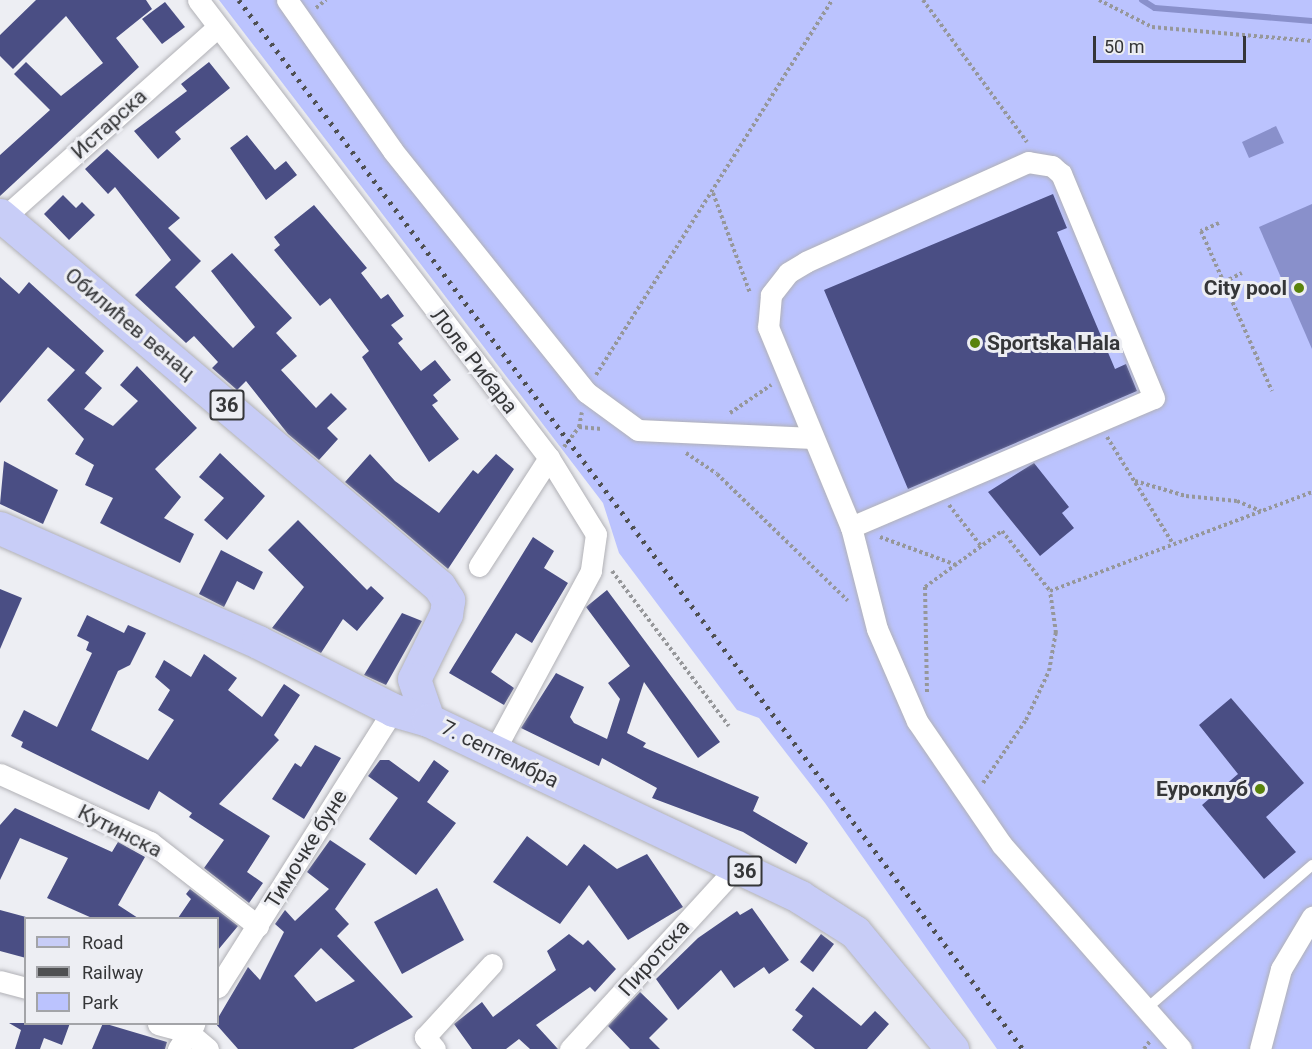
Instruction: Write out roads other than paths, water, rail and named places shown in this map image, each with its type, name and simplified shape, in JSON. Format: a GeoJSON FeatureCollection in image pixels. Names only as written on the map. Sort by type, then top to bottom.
{"type":"FeatureCollection","features":[{"type":"Feature","properties":{"kind":"main road","name":"Обилићев венац"},"geometry":{"type":"LineString","coordinates":[[1,218],[418,565],[447,600],[443,620],[414,679],[428,720]]}},
{"type":"Feature","properties":{"kind":"main road","name":"7. септембра"},"geometry":{"type":"LineString","coordinates":[[0,528],[258,642],[393,710],[428,720],[800,897],[855,932],[952,1049]]}},
{"type":"Feature","properties":{"kind":"street","name":"Лоле Рибара"},"geometry":{"type":"LineString","coordinates":[[198,0],[549,458],[596,534],[597,551],[494,751]]}},
{"type":"Feature","properties":{"kind":"street"},"geometry":{"type":"LineString","coordinates":[[286,0],[393,151],[586,392],[638,430],[698,435],[813,438]]}},
{"type":"Feature","properties":{"kind":"street","name":"Истарска"},"geometry":{"type":"LineString","coordinates":[[1,218],[218,27]]}},
{"type":"Feature","properties":{"kind":"street"},"geometry":{"type":"LineString","coordinates":[[851,526],[1148,403],[1155,392],[1060,174],[1041,162],[1028,162],[806,262],[788,273],[771,295],[768,327],[851,526],[877,628],[917,721],[971,801],[1060,915],[1181,1049]]}},
{"type":"Feature","properties":{"kind":"street"},"geometry":{"type":"LineString","coordinates":[[479,566],[549,458]]}},
{"type":"Feature","properties":{"kind":"street","name":"Тимочке буне"},"geometry":{"type":"LineString","coordinates":[[219,985],[393,710]]}},
{"type":"Feature","properties":{"kind":"street","name":"Кутинска"},"geometry":{"type":"LineString","coordinates":[[0,774],[150,842],[258,926]]}},
{"type":"Feature","properties":{"kind":"street","name":"Пиротска"},"geometry":{"type":"LineString","coordinates":[[570,1049],[737,867]]}},
{"type":"Feature","properties":{"kind":"street"},"geometry":{"type":"LineString","coordinates":[[1260,1049],[1281,969],[1312,917]]}},
{"type":"Feature","properties":{"kind":"street"},"geometry":{"type":"LineString","coordinates":[[435,1049],[425,1037],[492,964]]}},
{"type":"Feature","properties":{"kind":"street"},"geometry":{"type":"LineString","coordinates":[[0,981],[24,987]]}},
{"type":"Feature","properties":{"kind":"street"},"geometry":{"type":"LineString","coordinates":[[163,1025],[186,1035],[208,1049]]}},
{"type":"Feature","properties":{"kind":"lane"},"geometry":{"type":"LineString","coordinates":[[1146,1009],[1312,865]]}},
{"type":"Feature","properties":{"kind":"waterway"},"geometry":{"type":"LineString","coordinates":[[1142,0],[1155,8],[1312,21]]}},
{"type":"Feature","properties":{"kind":"railway"},"geometry":{"type":"LineString","coordinates":[[239,0],[1023,1049]]}},
{"type":"Feature","properties":{"kind":"place","name":"City pool"},"geometry":{"type":"Point","coordinates":[1299,288]}},
{"type":"Feature","properties":{"kind":"place","name":"Sportska Hala"},"geometry":{"type":"Point","coordinates":[975,343]}},
{"type":"Feature","properties":{"kind":"place","name":"Еуроклуб"},"geometry":{"type":"Point","coordinates":[1260,789]}}]}
